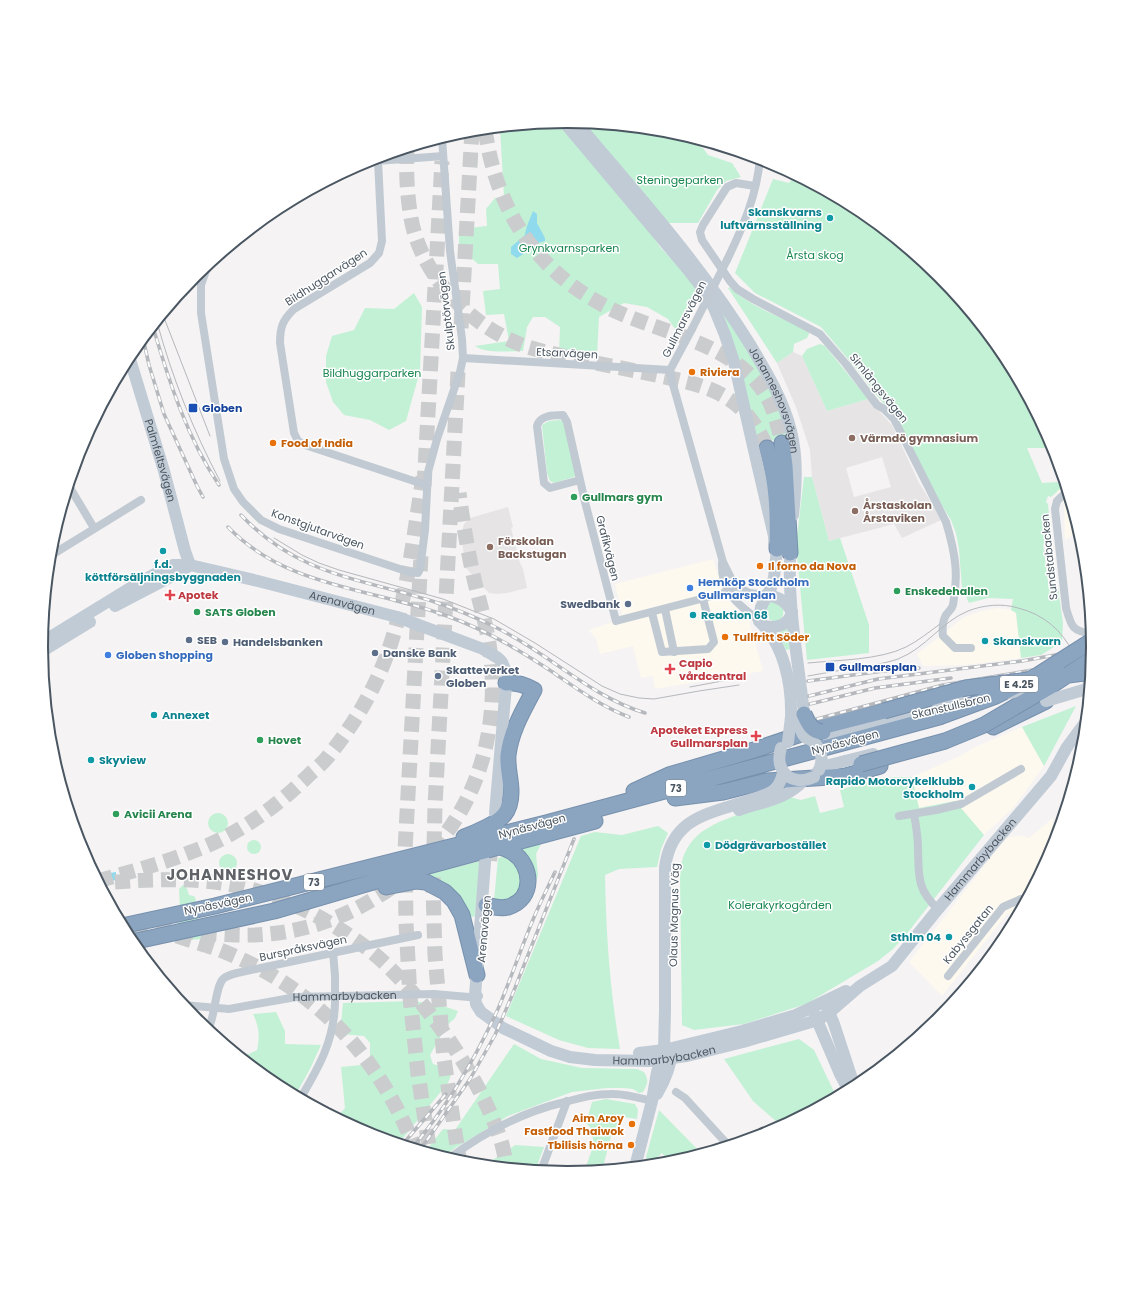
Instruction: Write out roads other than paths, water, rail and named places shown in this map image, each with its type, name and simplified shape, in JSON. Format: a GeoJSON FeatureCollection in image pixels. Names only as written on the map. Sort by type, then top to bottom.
{"type":"FeatureCollection","features":[{"type":"Feature","properties":{"kind":"highway"},"geometry":{"type":"LineString","coordinates":[[782,443],[785,466],[784,551]]}},
{"type":"Feature","properties":{"kind":"highway"},"geometry":{"type":"LineString","coordinates":[[767,448],[772,466],[778,518],[784,551]]}},
{"type":"Feature","properties":{"kind":"highway"},"geometry":{"type":"LineString","coordinates":[[798,716],[819,732],[864,721],[1001,683],[1022,675],[1087,643]]}},
{"type":"Feature","properties":{"kind":"highway","name":"E 4.25"},"geometry":{"type":"LineString","coordinates":[[941,722],[1038,675],[1087,644]]}},
{"type":"Feature","properties":{"kind":"highway","name":"E 4.25"},"geometry":{"type":"LineString","coordinates":[[941,722],[1000,706],[1025,694],[1087,657]]}},
{"type":"Feature","properties":{"kind":"highway"},"geometry":{"type":"LineString","coordinates":[[812,776],[945,741],[965,733],[1022,704],[1087,662]]}},
{"type":"Feature","properties":{"kind":"highway"},"geometry":{"type":"LineString","coordinates":[[634,791],[669,775],[754,750],[825,726],[966,688],[1086,673]]}},
{"type":"Feature","properties":{"kind":"highway"},"geometry":{"type":"LineString","coordinates":[[413,857],[469,835],[500,819],[508,809],[511,791],[508,774],[510,744],[516,724],[534,690],[521,684],[504,683]]}},
{"type":"Feature","properties":{"kind":"highway"},"geometry":{"type":"LineString","coordinates":[[674,798],[723,792],[767,781],[846,776],[952,745],[1000,724],[1046,701]]}},
{"type":"Feature","properties":{"kind":"highway","name":"Nynäsvägen"},"geometry":{"type":"LineString","coordinates":[[139,940],[274,911],[416,869],[500,847],[941,722]]}},
{"type":"Feature","properties":{"kind":"highway","name":"Nynäsvägen"},"geometry":{"type":"LineString","coordinates":[[129,924],[215,906],[413,857],[941,722]]}},
{"type":"Feature","properties":{"kind":"highway"},"geometry":{"type":"LineString","coordinates":[[469,835],[772,753],[785,745]]}},
{"type":"Feature","properties":{"kind":"highway"},"geometry":{"type":"LineString","coordinates":[[486,905],[496,908],[509,907],[521,898],[527,888],[528,876],[526,868],[512,852],[500,847]]}},
{"type":"Feature","properties":{"kind":"highway"},"geometry":{"type":"LineString","coordinates":[[274,911],[311,907],[396,885],[416,881],[426,882],[445,892],[454,901],[462,915],[477,975]]}},
{"type":"Feature","properties":{"kind":"highway"},"geometry":{"type":"LineString","coordinates":[[127,922],[141,921]]}},
{"type":"Feature","properties":{"kind":"main road","name":"Johanneshovsvägen"},"geometry":{"type":"LineString","coordinates":[[568,128],[703,289],[723,328],[734,362],[753,446],[784,551],[790,581],[798,716],[801,731],[808,738]]}},
{"type":"Feature","properties":{"kind":"main road","name":"Johanneshovsvägen"},"geometry":{"type":"LineString","coordinates":[[581,128],[700,271],[744,336],[779,397],[791,432],[795,458],[794,506],[784,551],[766,595]]}},
{"type":"Feature","properties":{"kind":"main road","name":"Palmfeltsvägen"},"geometry":{"type":"LineString","coordinates":[[133,365],[190,565]]}},
{"type":"Feature","properties":{"kind":"main road","name":"Arenavägen"},"geometry":{"type":"LineString","coordinates":[[48,638],[118,595],[166,568],[173,565],[190,565],[258,580],[397,617],[477,646],[498,658],[504,666],[507,674],[504,683],[493,814]]}},
{"type":"Feature","properties":{"kind":"main road"},"geometry":{"type":"LineString","coordinates":[[48,648],[116,606],[180,572],[190,565]]}},
{"type":"Feature","properties":{"kind":"main road"},"geometry":{"type":"LineString","coordinates":[[766,595],[780,598],[786,603],[792,612],[789,619],[783,625],[773,628],[762,623],[760,607],[766,595]]}},
{"type":"Feature","properties":{"kind":"main road","name":"Johanneshovsvägen"},"geometry":{"type":"LineString","coordinates":[[762,623],[774,638],[783,662],[790,694],[798,716],[785,745]]}},
{"type":"Feature","properties":{"kind":"main road","name":"Skanstullsbron"},"geometry":{"type":"LineString","coordinates":[[808,738],[820,740],[938,708],[1086,676]]}},
{"type":"Feature","properties":{"kind":"main road","name":"Skanstullsbron"},"geometry":{"type":"LineString","coordinates":[[812,776],[829,765],[946,734],[1085,689]]}},
{"type":"Feature","properties":{"kind":"main road","name":"Hammarbybacken"},"geometry":{"type":"LineString","coordinates":[[478,996],[476,1004],[478,1008],[489,1019],[503,1028],[551,1051],[570,1057],[595,1060],[626,1061],[743,1042],[818,1020],[827,1007],[843,992],[860,986],[892,966],[938,909],[1051,776],[1080,729]]}},
{"type":"Feature","properties":{"kind":"main road"},"geometry":{"type":"LineString","coordinates":[[796,738],[808,738],[818,746],[821,753],[821,762],[812,776],[789,777],[783,773],[779,757],[785,745],[796,738]]}},
{"type":"Feature","properties":{"kind":"main road","name":"Olaus Magnus Väg"},"geometry":{"type":"LineString","coordinates":[[749,804],[773,792],[778,787],[783,773]]}},
{"type":"Feature","properties":{"kind":"main road","name":"Olaus Magnus Väg"},"geometry":{"type":"LineString","coordinates":[[639,1162],[657,1072],[667,1054],[665,1004],[665,867],[667,854],[675,836],[692,821],[749,804],[776,798],[791,791],[812,776]]}},
{"type":"Feature","properties":{"kind":"main road","name":"Arenavägen"},"geometry":{"type":"LineString","coordinates":[[488,862],[486,905],[478,996],[477,975],[488,862]]}},
{"type":"Feature","properties":{"kind":"main road"},"geometry":{"type":"LineString","coordinates":[[827,1007],[853,1081]]}},
{"type":"Feature","properties":{"kind":"main road","name":"Hammarbybacken"},"geometry":{"type":"LineString","coordinates":[[667,1054],[796,1015],[812,1008],[827,1007]]}},
{"type":"Feature","properties":{"kind":"main road"},"geometry":{"type":"LineString","coordinates":[[812,1008],[846,1085]]}},
{"type":"Feature","properties":{"kind":"street","name":"Skulptörvägen"},"geometry":{"type":"LineString","coordinates":[[418,573],[420,569],[425,530],[426,485],[428,472],[437,439],[460,372],[462,358],[462,340],[450,251],[442,144]]}},
{"type":"Feature","properties":{"kind":"street"},"geometry":{"type":"LineString","coordinates":[[390,160],[443,156]]}},
{"type":"Feature","properties":{"kind":"street","name":"Bildhuggarvägen"},"geometry":{"type":"LineString","coordinates":[[378,165],[382,241],[379,253],[370,263],[294,309],[286,317],[280,329],[280,342],[294,433],[298,441],[305,445],[426,485]]}},
{"type":"Feature","properties":{"kind":"street","name":"Gullmarsvägen"},"geometry":{"type":"LineString","coordinates":[[735,586],[722,562],[670,370],[727,260],[746,218],[755,186],[759,165]]}},
{"type":"Feature","properties":{"kind":"street","name":"Simlångsvägen"},"geometry":{"type":"LineString","coordinates":[[755,186],[736,183],[727,187],[702,225],[700,232],[702,240],[737,289],[820,334],[846,364],[877,405],[884,408],[894,420],[946,522],[950,536],[956,568],[956,590],[953,607],[946,615],[943,623],[943,636],[955,648],[971,648]]}},
{"type":"Feature","properties":{"kind":"street","name":"Konstgjutarvägen"},"geometry":{"type":"LineString","coordinates":[[204,276],[201,285],[201,313],[224,459],[234,489],[243,502],[261,520],[279,529],[409,572],[418,573]]}},
{"type":"Feature","properties":{"kind":"street","name":"Etsarvägen"},"geometry":{"type":"LineString","coordinates":[[462,358],[670,370]]}},
{"type":"Feature","properties":{"kind":"street","name":"Grafikvägen"},"geometry":{"type":"LineString","coordinates":[[580,480],[550,488],[544,483],[537,426],[544,417],[563,415],[565,417],[616,621],[652,613]]}},
{"type":"Feature","properties":{"kind":"street"},"geometry":{"type":"LineString","coordinates":[[73,492],[94,528]]}},
{"type":"Feature","properties":{"kind":"street","name":"Sundstabacken"},"geometry":{"type":"LineString","coordinates":[[1063,495],[1057,501],[1055,509],[1066,608],[1070,623],[1077,630],[1087,633]]}},
{"type":"Feature","properties":{"kind":"street"},"geometry":{"type":"LineString","coordinates":[[57,552],[140,500]]}},
{"type":"Feature","properties":{"kind":"street","name":"Gullmarsvägen"},"geometry":{"type":"LineString","coordinates":[[722,562],[722,574],[728,592],[762,623]]}},
{"type":"Feature","properties":{"kind":"street"},"geometry":{"type":"LineString","coordinates":[[703,599],[714,642],[708,649],[662,652],[652,613],[728,592],[735,586],[750,593],[766,595]]}},
{"type":"Feature","properties":{"kind":"street"},"geometry":{"type":"LineString","coordinates":[[665,610],[674,652]]}},
{"type":"Feature","properties":{"kind":"street"},"geometry":{"type":"LineString","coordinates":[[899,816],[961,804],[1020,769]]}},
{"type":"Feature","properties":{"kind":"street"},"geometry":{"type":"LineString","coordinates":[[914,814],[918,848],[919,878],[928,899],[938,909]]}},
{"type":"Feature","properties":{"kind":"street","name":"Kabyssgatan"},"geometry":{"type":"LineString","coordinates":[[948,976],[1003,907],[1021,899]]}},
{"type":"Feature","properties":{"kind":"street","name":"Burspråksvägen"},"geometry":{"type":"LineString","coordinates":[[210,1024],[215,1008],[219,986],[225,978],[238,973],[418,935]]}},
{"type":"Feature","properties":{"kind":"street"},"geometry":{"type":"LineString","coordinates":[[303,1094],[324,1055],[332,1032],[335,1013],[335,976],[333,952]]}},
{"type":"Feature","properties":{"kind":"street","name":"Hammarbybacken"},"geometry":{"type":"LineString","coordinates":[[192,1006],[229,1010],[296,997],[434,994],[478,996]]}},
{"type":"Feature","properties":{"kind":"street"},"geometry":{"type":"LineString","coordinates":[[676,1092],[685,1098],[725,1142]]}},
{"type":"Feature","properties":{"kind":"street"},"geometry":{"type":"LineString","coordinates":[[455,1154],[492,1130],[521,1116],[551,1105],[589,1095],[614,1094],[652,1101]]}},
{"type":"Feature","properties":{"kind":"street"},"geometry":{"type":"LineString","coordinates":[[543,1166],[567,1101]]}},
{"type":"Feature","properties":{"kind":"water"},"geometry":{"type":"Polygon","coordinates":[[[533,211],[537,214],[537,223],[545,238],[545,241],[531,245],[525,253],[517,258],[511,254],[511,247],[525,235],[533,211]]]}},
{"type":"Feature","properties":{"kind":"water"},"geometry":{"type":"Polygon","coordinates":[[[116,872],[116,880],[105,882],[101,874],[116,872]]]}},
{"type":"Feature","properties":{"kind":"tunnel"},"geometry":{"type":"LineString","coordinates":[[486,134],[490,158],[499,186],[510,211],[523,235],[540,256],[560,276],[583,293],[609,308],[700,343],[722,354],[741,367],[758,384],[771,405],[782,443]]}},
{"type":"Feature","properties":{"kind":"tunnel"},"geometry":{"type":"LineString","coordinates":[[461,328],[472,137]]}},
{"type":"Feature","properties":{"kind":"tunnel"},"geometry":{"type":"LineString","coordinates":[[407,154],[407,175],[411,218],[417,239],[426,260],[438,280],[452,298],[469,314],[507,339],[528,347],[572,358],[685,381],[718,393],[745,413],[757,428],[767,448]]}},
{"type":"Feature","properties":{"kind":"tunnel"},"geometry":{"type":"LineString","coordinates":[[424,486],[442,161]]}},
{"type":"Feature","properties":{"kind":"tunnel"},"geometry":{"type":"LineString","coordinates":[[458,372],[435,806],[433,888],[435,955],[444,1059],[459,1155]]}},
{"type":"Feature","properties":{"kind":"tunnel"},"geometry":{"type":"LineString","coordinates":[[103,880],[145,868],[180,856],[224,838],[240,829],[270,809],[298,786],[328,757],[340,742],[365,703],[379,675],[390,646],[406,584],[423,477]]}},
{"type":"Feature","properties":{"kind":"tunnel"},"geometry":{"type":"LineString","coordinates":[[433,849],[449,829],[462,808],[473,785],[482,761],[488,736],[491,711],[492,685],[490,650],[470,560],[459,493]]}},
{"type":"Feature","properties":{"kind":"tunnel"},"geometry":{"type":"LineString","coordinates":[[421,556],[405,850],[406,923],[410,997],[418,1074],[429,1148]]}},
{"type":"Feature","properties":{"kind":"tunnel"},"geometry":{"type":"LineString","coordinates":[[491,861],[493,840]]}},
{"type":"Feature","properties":{"kind":"tunnel"},"geometry":{"type":"LineString","coordinates":[[115,882],[148,880],[198,880],[231,884],[263,893],[295,905],[326,921],[355,939],[384,963],[414,994],[460,1056],[487,1106],[501,1141],[506,1164]]}},
{"type":"Feature","properties":{"kind":"tunnel"},"geometry":{"type":"LineString","coordinates":[[133,926],[236,935],[280,933],[322,923],[342,915],[362,906],[399,882]]}},
{"type":"Feature","properties":{"kind":"tunnel"},"geometry":{"type":"LineString","coordinates":[[177,936],[220,950],[254,965],[285,983],[314,1004],[339,1028],[362,1054],[383,1083],[412,1142]]}},
{"type":"Feature","properties":{"kind":"tram line"},"geometry":{"type":"LineString","coordinates":[[165,319],[210,436]]}},
{"type":"Feature","properties":{"kind":"tram line"},"geometry":{"type":"LineString","coordinates":[[158,327],[169,363],[184,403],[220,481]]}},
{"type":"Feature","properties":{"kind":"tram line"},"geometry":{"type":"LineString","coordinates":[[274,538],[302,555],[319,563],[443,599],[494,619],[535,643],[602,686],[620,694],[654,699],[739,685]]}},
{"type":"Feature","properties":{"kind":"tram line"},"geometry":{"type":"LineString","coordinates":[[808,676],[876,665],[898,659],[917,648],[958,616],[968,611],[993,605],[1012,606],[1036,615],[1051,625],[1063,637],[1073,652],[1080,669],[1085,694]]}},
{"type":"Feature","properties":{"kind":"tram line"},"geometry":{"type":"LineString","coordinates":[[808,663],[858,659],[884,655],[906,647],[940,624]]}},
{"type":"Feature","properties":{"kind":"tram line"},"geometry":{"type":"LineString","coordinates":[[690,687],[733,679]]}},
{"type":"Feature","properties":{"kind":"railway"},"geometry":{"type":"LineString","coordinates":[[155,332],[172,388],[188,429],[197,448],[219,485]]}},
{"type":"Feature","properties":{"kind":"railway"},"geometry":{"type":"LineString","coordinates":[[145,346],[164,414],[203,497]]}},
{"type":"Feature","properties":{"kind":"railway"},"geometry":{"type":"LineString","coordinates":[[241,515],[263,535],[284,551],[307,563],[354,580],[432,601],[478,619],[512,636],[605,696],[645,713]]}},
{"type":"Feature","properties":{"kind":"railway"},"geometry":{"type":"LineString","coordinates":[[228,527],[251,547],[277,563],[303,575],[418,607],[447,616],[474,627],[526,655],[598,702],[629,717]]}},
{"type":"Feature","properties":{"kind":"railway"},"geometry":{"type":"LineString","coordinates":[[809,696],[878,679],[1022,661],[1087,649]]}},
{"type":"Feature","properties":{"kind":"railway"},"geometry":{"type":"LineString","coordinates":[[817,719],[943,685],[1087,661]]}},
{"type":"Feature","properties":{"kind":"railway"},"geometry":{"type":"LineString","coordinates":[[808,681],[883,671],[919,668]]}},
{"type":"Feature","properties":{"kind":"railway"},"geometry":{"type":"LineString","coordinates":[[810,704],[875,688],[951,678]]}},
{"type":"Feature","properties":{"kind":"railway"},"geometry":{"type":"LineString","coordinates":[[423,1146],[470,1079],[495,1035],[574,839]]}},
{"type":"Feature","properties":{"kind":"railway"},"geometry":{"type":"LineString","coordinates":[[416,1144],[449,1099],[480,1046],[498,1009],[532,922],[555,872]]}},
{"type":"Feature","properties":{"kind":"railway"},"geometry":{"type":"LineString","coordinates":[[406,1141],[446,1094]]}},
{"type":"Feature","properties":{"kind":"place","name":"Skanskvarns luftvärnsställning"},"geometry":{"type":"Point","coordinates":[830,218]}},
{"type":"Feature","properties":{"kind":"place","name":"Riviera"},"geometry":{"type":"Point","coordinates":[692,372]}},
{"type":"Feature","properties":{"kind":"place","name":"Globen"},"geometry":{"type":"Point","coordinates":[193,408]}},
{"type":"Feature","properties":{"kind":"place","name":"Värmdö gymnasium"},"geometry":{"type":"Point","coordinates":[852,438]}},
{"type":"Feature","properties":{"kind":"place","name":"Food of India"},"geometry":{"type":"Point","coordinates":[273,443]}},
{"type":"Feature","properties":{"kind":"place","name":"Gullmars gym"},"geometry":{"type":"Point","coordinates":[574,497]}},
{"type":"Feature","properties":{"kind":"place","name":"Årstaskolan Årstaviken"},"geometry":{"type":"Point","coordinates":[855,511]}},
{"type":"Feature","properties":{"kind":"place","name":"Förskolan Backstugan"},"geometry":{"type":"Point","coordinates":[490,547]}},
{"type":"Feature","properties":{"kind":"place","name":"f.d. köttförsäljningsbyggnaden"},"geometry":{"type":"Point","coordinates":[163,551]}},
{"type":"Feature","properties":{"kind":"place","name":"Il forno da Nova"},"geometry":{"type":"Point","coordinates":[760,566]}},
{"type":"Feature","properties":{"kind":"place","name":"Hemköp Stockholm Gullmarsplan"},"geometry":{"type":"Point","coordinates":[690,588]}},
{"type":"Feature","properties":{"kind":"place","name":"Enskedehallen"},"geometry":{"type":"Point","coordinates":[897,591]}},
{"type":"Feature","properties":{"kind":"place","name":"Apotek"},"geometry":{"type":"Point","coordinates":[170,595]}},
{"type":"Feature","properties":{"kind":"place","name":"Swedbank"},"geometry":{"type":"Point","coordinates":[628,604]}},
{"type":"Feature","properties":{"kind":"place","name":"SATS Globen"},"geometry":{"type":"Point","coordinates":[197,612]}},
{"type":"Feature","properties":{"kind":"place","name":"Reaktion 68"},"geometry":{"type":"Point","coordinates":[693,615]}},
{"type":"Feature","properties":{"kind":"place","name":"Tullfritt Söder"},"geometry":{"type":"Point","coordinates":[725,637]}},
{"type":"Feature","properties":{"kind":"place","name":"SEB"},"geometry":{"type":"Point","coordinates":[189,640]}},
{"type":"Feature","properties":{"kind":"place","name":"Skanskvarn"},"geometry":{"type":"Point","coordinates":[985,641]}},
{"type":"Feature","properties":{"kind":"place","name":"Handelsbanken"},"geometry":{"type":"Point","coordinates":[225,642]}},
{"type":"Feature","properties":{"kind":"place","name":"Danske Bank"},"geometry":{"type":"Point","coordinates":[375,653]}},
{"type":"Feature","properties":{"kind":"place","name":"Globen Shopping"},"geometry":{"type":"Point","coordinates":[108,655]}},
{"type":"Feature","properties":{"kind":"place","name":"Gullmarsplan"},"geometry":{"type":"Point","coordinates":[830,667]}},
{"type":"Feature","properties":{"kind":"place","name":"Capio vårdcentral"},"geometry":{"type":"Point","coordinates":[670,669]}},
{"type":"Feature","properties":{"kind":"place","name":"Skatteverket Globen"},"geometry":{"type":"Point","coordinates":[438,676]}},
{"type":"Feature","properties":{"kind":"place","name":"Annexet"},"geometry":{"type":"Point","coordinates":[154,715]}},
{"type":"Feature","properties":{"kind":"place","name":"Apoteket Express Gullmarsplan"},"geometry":{"type":"Point","coordinates":[756,736]}},
{"type":"Feature","properties":{"kind":"place","name":"Hovet"},"geometry":{"type":"Point","coordinates":[260,740]}},
{"type":"Feature","properties":{"kind":"place","name":"Skyview"},"geometry":{"type":"Point","coordinates":[91,760]}},
{"type":"Feature","properties":{"kind":"place","name":"Rapido Motorcykelklubb Stockholm"},"geometry":{"type":"Point","coordinates":[972,787]}},
{"type":"Feature","properties":{"kind":"place","name":"Avicii Arena"},"geometry":{"type":"Point","coordinates":[116,814]}},
{"type":"Feature","properties":{"kind":"place","name":"Dödgrävarbostället"},"geometry":{"type":"Point","coordinates":[707,845]}},
{"type":"Feature","properties":{"kind":"place","name":"Sthlm 04"},"geometry":{"type":"Point","coordinates":[949,937]}},
{"type":"Feature","properties":{"kind":"place","name":"Aim Aroy Fastfood Thaiwok"},"geometry":{"type":"Point","coordinates":[632,1124]}},
{"type":"Feature","properties":{"kind":"place","name":"Tbilisis hörna"},"geometry":{"type":"Point","coordinates":[631,1145]}},
{"type":"Feature","properties":{"kind":"district","name":"JOHANNESHOV"},"geometry":{"type":"Point","coordinates":[230,874]}},
{"type":"Feature","properties":{"kind":"park label","name":"Steningeparken"},"geometry":{"type":"Point","coordinates":[680,180]}},
{"type":"Feature","properties":{"kind":"park label","name":"Grynkvarnsparken"},"geometry":{"type":"Point","coordinates":[569,248]}},
{"type":"Feature","properties":{"kind":"park label","name":"Årsta skog"},"geometry":{"type":"Point","coordinates":[815,255]}},
{"type":"Feature","properties":{"kind":"park label","name":"Bildhuggarparken"},"geometry":{"type":"Point","coordinates":[372,373]}},
{"type":"Feature","properties":{"kind":"park label","name":"Kolerakyrkogården"},"geometry":{"type":"Point","coordinates":[780,905]}}]}
